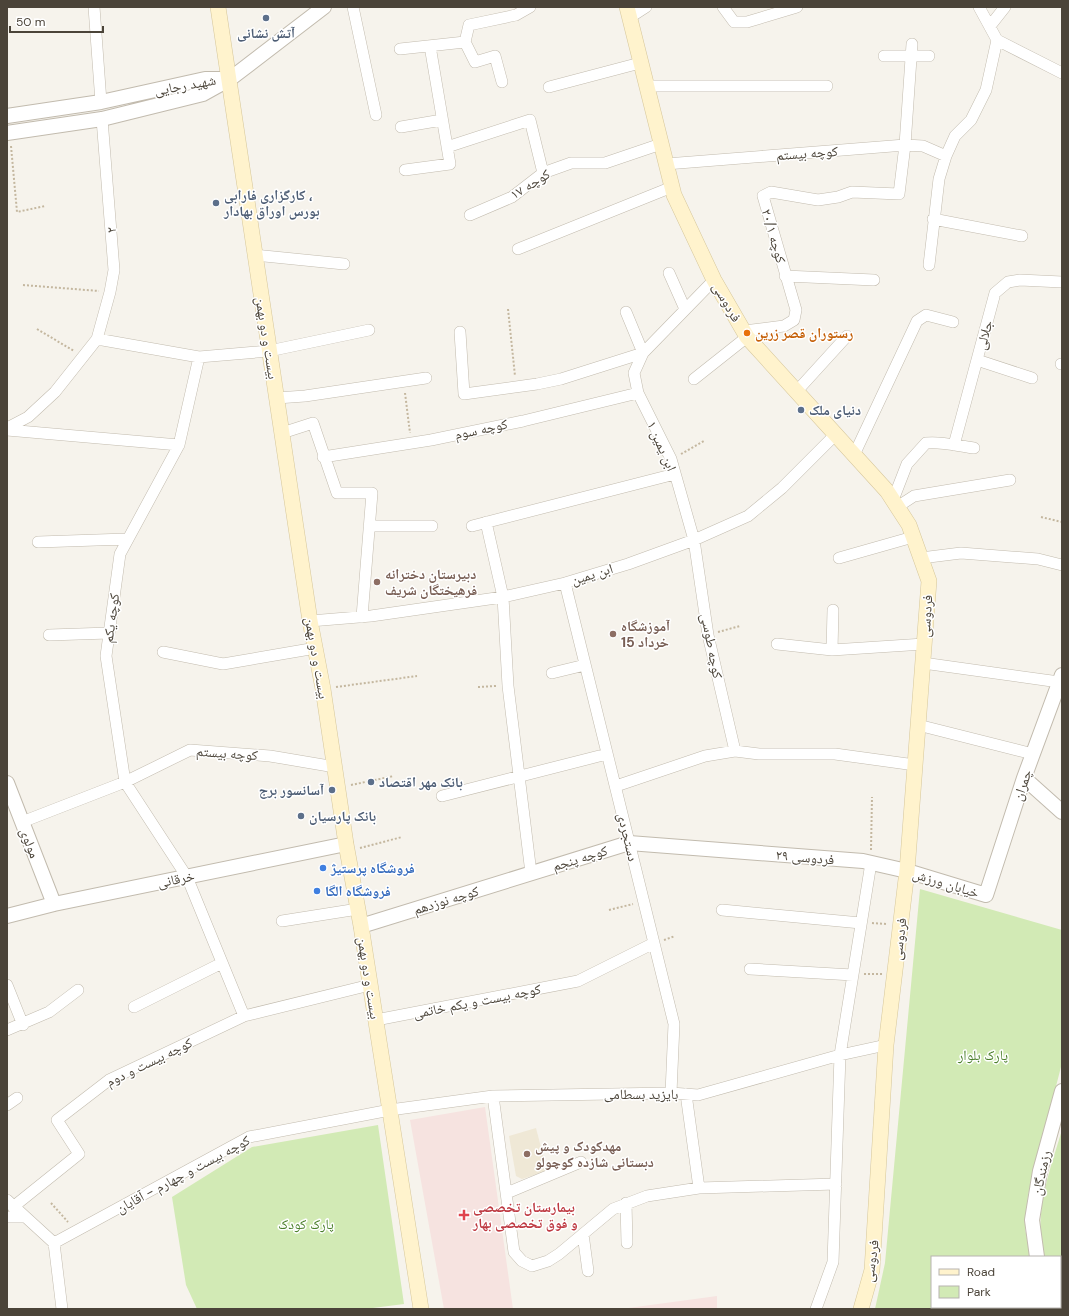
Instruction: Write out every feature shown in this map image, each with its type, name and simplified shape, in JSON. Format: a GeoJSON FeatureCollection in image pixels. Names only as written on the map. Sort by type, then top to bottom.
{"type":"FeatureCollection","features":[{"type":"Feature","properties":{"kind":"main road","name":"بیست و دو بهمن"},"geometry":{"type":"LineString","coordinates":[[218,7],[230,78],[254,255],[310,621],[323,689],[421,1309]]}},
{"type":"Feature","properties":{"kind":"main road","name":"فردوسی"},"geometry":{"type":"LineString","coordinates":[[628,12],[674,195],[714,280],[746,334],[796,392],[887,491],[908,525],[929,581],[907,871],[886,1045],[872,1270],[861,1309]]}},
{"type":"Feature","properties":{"kind":"street"},"geometry":{"type":"LineString","coordinates":[[94,7],[101,102]]}},
{"type":"Feature","properties":{"kind":"street"},"geometry":{"type":"LineString","coordinates":[[230,78],[324,7]]}},
{"type":"Feature","properties":{"kind":"street"},"geometry":{"type":"LineString","coordinates":[[353,7],[376,115]]}},
{"type":"Feature","properties":{"kind":"street"},"geometry":{"type":"LineString","coordinates":[[502,82],[495,56],[475,62],[465,42],[469,25],[516,15],[530,7]]}},
{"type":"Feature","properties":{"kind":"street"},"geometry":{"type":"LineString","coordinates":[[628,12],[646,7]]}},
{"type":"Feature","properties":{"kind":"street"},"geometry":{"type":"LineString","coordinates":[[723,7],[734,22],[747,22],[797,7]]}},
{"type":"Feature","properties":{"kind":"street"},"geometry":{"type":"LineString","coordinates":[[979,7],[997,40],[1062,73]]}},
{"type":"Feature","properties":{"kind":"street"},"geometry":{"type":"LineString","coordinates":[[990,26],[1005,7]]}},
{"type":"Feature","properties":{"kind":"street"},"geometry":{"type":"LineString","coordinates":[[929,264],[933,219],[939,179],[946,156],[955,136],[971,120],[986,90],[997,40]]}},
{"type":"Feature","properties":{"kind":"street"},"geometry":{"type":"LineString","coordinates":[[400,49],[465,42]]}},
{"type":"Feature","properties":{"kind":"street","name":"کوچه ۲۰/۱"},"geometry":{"type":"LineString","coordinates":[[746,334],[784,326],[794,320],[796,310],[763,196],[771,192],[818,200],[838,197],[852,192],[899,194],[905,146],[912,44]]}},
{"type":"Feature","properties":{"kind":"street"},"geometry":{"type":"LineString","coordinates":[[405,170],[450,164],[430,46]]}},
{"type":"Feature","properties":{"kind":"street"},"geometry":{"type":"LineString","coordinates":[[884,56],[929,56]]}},
{"type":"Feature","properties":{"kind":"street"},"geometry":{"type":"LineString","coordinates":[[549,88],[640,63]]}},
{"type":"Feature","properties":{"kind":"street","name":"شهید رجایی"},"geometry":{"type":"LineString","coordinates":[[7,116],[101,102],[205,79],[230,78]]}},
{"type":"Feature","properties":{"kind":"street","name":"شهید رجایی"},"geometry":{"type":"LineString","coordinates":[[8,133],[102,119],[203,94],[230,78]]}},
{"type":"Feature","properties":{"kind":"street"},"geometry":{"type":"LineString","coordinates":[[646,86],[827,86]]}},
{"type":"Feature","properties":{"kind":"street","name":"۲"},"geometry":{"type":"LineString","coordinates":[[97,339],[110,292],[114,270],[102,119]]}},
{"type":"Feature","properties":{"kind":"street"},"geometry":{"type":"LineString","coordinates":[[401,127],[442,120]]}},
{"type":"Feature","properties":{"kind":"street"},"geometry":{"type":"LineString","coordinates":[[447,147],[530,120],[543,173]]}},
{"type":"Feature","properties":{"kind":"street","name":"۱۷ کوچه"},"geometry":{"type":"LineString","coordinates":[[470,215],[512,197],[543,173],[571,163],[605,163],[661,144]]}},
{"type":"Feature","properties":{"kind":"street","name":"کوچه بیستم"},"geometry":{"type":"LineString","coordinates":[[666,164],[905,146],[923,146],[946,156]]}},
{"type":"Feature","properties":{"kind":"street"},"geometry":{"type":"LineString","coordinates":[[518,249],[672,187]]}},
{"type":"Feature","properties":{"kind":"street"},"geometry":{"type":"LineString","coordinates":[[933,219],[1022,236]]}},
{"type":"Feature","properties":{"kind":"street"},"geometry":{"type":"LineString","coordinates":[[254,255],[344,264]]}},
{"type":"Feature","properties":{"kind":"street"},"geometry":{"type":"LineString","coordinates":[[669,273],[685,309]]}},
{"type":"Feature","properties":{"kind":"street"},"geometry":{"type":"LineString","coordinates":[[786,276],[874,280]]}},
{"type":"Feature","properties":{"kind":"street"},"geometry":{"type":"LineString","coordinates":[[460,332],[464,394],[561,379],[643,353],[714,280]]}},
{"type":"Feature","properties":{"kind":"street","name":"جلالی"},"geometry":{"type":"LineString","coordinates":[[954,445],[995,293],[1008,282],[1020,280],[1062,282]]}},
{"type":"Feature","properties":{"kind":"street"},"geometry":{"type":"LineString","coordinates":[[626,312],[643,353]]}},
{"type":"Feature","properties":{"kind":"street"},"geometry":{"type":"LineString","coordinates":[[854,455],[917,321],[926,316],[953,322]]}},
{"type":"Feature","properties":{"kind":"street"},"geometry":{"type":"LineString","coordinates":[[7,429],[28,418],[56,392],[97,339],[200,357],[269,351],[369,330]]}},
{"type":"Feature","properties":{"kind":"street"},"geometry":{"type":"LineString","coordinates":[[694,379],[746,334]]}},
{"type":"Feature","properties":{"kind":"street"},"geometry":{"type":"LineString","coordinates":[[796,392],[847,336]]}},
{"type":"Feature","properties":{"kind":"street","name":"ابن یمین ۱"},"geometry":{"type":"LineString","coordinates":[[643,353],[634,373],[638,393],[671,459],[694,540]]}},
{"type":"Feature","properties":{"kind":"street","name":"کوچه یکم"},"geometry":{"type":"LineString","coordinates":[[200,357],[179,445],[126,539],[120,554],[106,656],[125,782],[187,877],[244,1016]]}},
{"type":"Feature","properties":{"kind":"street"},"geometry":{"type":"LineString","coordinates":[[977,360],[1032,378]]}},
{"type":"Feature","properties":{"kind":"street"},"geometry":{"type":"LineString","coordinates":[[277,398],[305,396],[426,378]]}},
{"type":"Feature","properties":{"kind":"street","name":"کوچه سوم"},"geometry":{"type":"LineString","coordinates":[[323,457],[411,444],[523,421],[638,393]]}},
{"type":"Feature","properties":{"kind":"street"},"geometry":{"type":"LineString","coordinates":[[282,433],[313,423],[323,457],[337,493],[372,493],[362,617]]}},
{"type":"Feature","properties":{"kind":"street"},"geometry":{"type":"LineString","coordinates":[[7,429],[179,445]]}},
{"type":"Feature","properties":{"kind":"street","name":"ابن یمین"},"geometry":{"type":"LineString","coordinates":[[310,621],[362,617],[503,597],[565,582],[628,564],[694,540],[748,516],[782,488],[835,435]]}},
{"type":"Feature","properties":{"kind":"street"},"geometry":{"type":"LineString","coordinates":[[895,503],[907,464],[926,443],[940,441],[974,448]]}},
{"type":"Feature","properties":{"kind":"street"},"geometry":{"type":"LineString","coordinates":[[472,526],[675,474]]}},
{"type":"Feature","properties":{"kind":"street"},"geometry":{"type":"LineString","coordinates":[[895,503],[914,496],[1010,480]]}},
{"type":"Feature","properties":{"kind":"street"},"geometry":{"type":"LineString","coordinates":[[486,522],[503,597],[508,686],[531,873]]}},
{"type":"Feature","properties":{"kind":"street"},"geometry":{"type":"LineString","coordinates":[[370,526],[432,526]]}},
{"type":"Feature","properties":{"kind":"street"},"geometry":{"type":"LineString","coordinates":[[839,558],[913,537]]}},
{"type":"Feature","properties":{"kind":"street"},"geometry":{"type":"LineString","coordinates":[[38,542],[126,539]]}},
{"type":"Feature","properties":{"kind":"street","name":"کوچه طوسی"},"geometry":{"type":"LineString","coordinates":[[694,540],[708,635],[735,751]]}},
{"type":"Feature","properties":{"kind":"street"},"geometry":{"type":"LineString","coordinates":[[920,558],[961,553],[1038,559],[1062,565]]}},
{"type":"Feature","properties":{"kind":"street","name":"دستجردی"},"geometry":{"type":"LineString","coordinates":[[565,582],[674,1024],[671,1093]]}},
{"type":"Feature","properties":{"kind":"street"},"geometry":{"type":"LineString","coordinates":[[832,650],[833,610]]}},
{"type":"Feature","properties":{"kind":"street"},"geometry":{"type":"LineString","coordinates":[[49,635],[109,633]]}},
{"type":"Feature","properties":{"kind":"street"},"geometry":{"type":"LineString","coordinates":[[777,644],[832,650],[924,644]]}},
{"type":"Feature","properties":{"kind":"street"},"geometry":{"type":"LineString","coordinates":[[162,652],[222,664],[316,648]]}},
{"type":"Feature","properties":{"kind":"street"},"geometry":{"type":"LineString","coordinates":[[923,663],[1061,679]]}},
{"type":"Feature","properties":{"kind":"street"},"geometry":{"type":"LineString","coordinates":[[552,673],[585,666]]}},
{"type":"Feature","properties":{"kind":"street","name":"چمران"},"geometry":{"type":"LineString","coordinates":[[986,895],[1024,778],[1061,679]]}},
{"type":"Feature","properties":{"kind":"street"},"geometry":{"type":"LineString","coordinates":[[918,725],[1033,754]]}},
{"type":"Feature","properties":{"kind":"street","name":"کوچه بیستم"},"geometry":{"type":"LineString","coordinates":[[22,822],[125,782],[190,750],[270,756],[335,767]]}},
{"type":"Feature","properties":{"kind":"street"},"geometry":{"type":"LineString","coordinates":[[616,786],[705,756],[735,751],[759,754],[835,754],[915,765]]}},
{"type":"Feature","properties":{"kind":"street"},"geometry":{"type":"LineString","coordinates":[[442,796],[519,775],[607,754]]}},
{"type":"Feature","properties":{"kind":"street"},"geometry":{"type":"LineString","coordinates":[[1024,778],[1062,812]]}},
{"type":"Feature","properties":{"kind":"street","name":"مولوی"},"geometry":{"type":"LineString","coordinates":[[7,783],[11,805],[22,822],[54,904]]}},
{"type":"Feature","properties":{"kind":"street","name":"فردوسی ۲۹"},"geometry":{"type":"LineString","coordinates":[[629,843],[871,863],[907,871]]}},
{"type":"Feature","properties":{"kind":"street","name":"کوچه پنجم"},"geometry":{"type":"LineString","coordinates":[[531,873],[629,843]]}},
{"type":"Feature","properties":{"kind":"street","name":"خرقانی"},"geometry":{"type":"LineString","coordinates":[[7,916],[54,904],[187,877],[347,848]]}},
{"type":"Feature","properties":{"kind":"street"},"geometry":{"type":"LineString","coordinates":[[816,1309],[832,1262],[840,1055],[871,863]]}},
{"type":"Feature","properties":{"kind":"street","name":"خیابان ورزش"},"geometry":{"type":"LineString","coordinates":[[907,871],[986,895]]}},
{"type":"Feature","properties":{"kind":"street","name":"کوچه نوزدهم"},"geometry":{"type":"LineString","coordinates":[[361,926],[531,873]]}},
{"type":"Feature","properties":{"kind":"street"},"geometry":{"type":"LineString","coordinates":[[282,921],[358,909]]}},
{"type":"Feature","properties":{"kind":"street"},"geometry":{"type":"LineString","coordinates":[[722,910],[861,923]]}},
{"type":"Feature","properties":{"kind":"street","name":"کوچه بیست و یکم خاتمی"},"geometry":{"type":"LineString","coordinates":[[376,1020],[578,981],[654,943]]}},
{"type":"Feature","properties":{"kind":"street"},"geometry":{"type":"LineString","coordinates":[[134,1007],[222,963]]}},
{"type":"Feature","properties":{"kind":"street"},"geometry":{"type":"LineString","coordinates":[[750,969],[853,974]]}},
{"type":"Feature","properties":{"kind":"street"},"geometry":{"type":"LineString","coordinates":[[7,985],[23,1025]]}},
{"type":"Feature","properties":{"kind":"street","name":"کوچه بیست و دوم"},"geometry":{"type":"LineString","coordinates":[[10,1204],[79,1154],[57,1120],[109,1080],[244,1016],[370,985]]}},
{"type":"Feature","properties":{"kind":"street"},"geometry":{"type":"LineString","coordinates":[[7,1030],[23,1025],[49,1012],[78,990]]}},
{"type":"Feature","properties":{"kind":"street","name":"بایزید بسطامی"},"geometry":{"type":"LineString","coordinates":[[390,1110],[493,1096],[671,1093],[698,1095],[840,1055],[886,1045]]}},
{"type":"Feature","properties":{"kind":"street","name":"رزمندگان"},"geometry":{"type":"LineString","coordinates":[[1037,1256],[1032,1220],[1040,1171],[1062,1091]]}},
{"type":"Feature","properties":{"kind":"street"},"geometry":{"type":"LineString","coordinates":[[686,1094],[699,1188]]}},
{"type":"Feature","properties":{"kind":"street"},"geometry":{"type":"LineString","coordinates":[[493,1096],[514,1252],[522,1261],[532,1266],[548,1261],[560,1254],[612,1210],[626,1203],[647,1196],[699,1188],[836,1184]]}},
{"type":"Feature","properties":{"kind":"street"},"geometry":{"type":"LineString","coordinates":[[7,1105],[17,1098]]}},
{"type":"Feature","properties":{"kind":"street","name":"کوچه بیست و چهارم - آقایان"},"geometry":{"type":"LineString","coordinates":[[54,1243],[249,1137],[390,1110]]}},
{"type":"Feature","properties":{"kind":"street"},"geometry":{"type":"LineString","coordinates":[[507,1193],[581,1162]]}},
{"type":"Feature","properties":{"kind":"street"},"geometry":{"type":"LineString","coordinates":[[626,1203],[627,1243]]}},
{"type":"Feature","properties":{"kind":"street"},"geometry":{"type":"LineString","coordinates":[[10,1204],[54,1243],[62,1309]]}},
{"type":"Feature","properties":{"kind":"street"},"geometry":{"type":"LineString","coordinates":[[7,1217],[24,1217]]}},
{"type":"Feature","properties":{"kind":"street"},"geometry":{"type":"LineString","coordinates":[[584,1234],[588,1271]]}},
{"type":"Feature","properties":{"kind":"path"},"geometry":{"type":"LineString","coordinates":[[8,133],[17,212],[45,206]]}},
{"type":"Feature","properties":{"kind":"path"},"geometry":{"type":"LineString","coordinates":[[22,285],[110,292]]}},
{"type":"Feature","properties":{"kind":"path"},"geometry":{"type":"LineString","coordinates":[[508,308],[516,387]]}},
{"type":"Feature","properties":{"kind":"path"},"geometry":{"type":"LineString","coordinates":[[37,328],[83,357]]}},
{"type":"Feature","properties":{"kind":"path"},"geometry":{"type":"LineString","coordinates":[[403,382],[411,444]]}},
{"type":"Feature","properties":{"kind":"path"},"geometry":{"type":"LineString","coordinates":[[671,459],[704,441]]}},
{"type":"Feature","properties":{"kind":"path"},"geometry":{"type":"LineString","coordinates":[[1041,517],[1062,522]]}},
{"type":"Feature","properties":{"kind":"path"},"geometry":{"type":"LineString","coordinates":[[708,635],[740,626]]}},
{"type":"Feature","properties":{"kind":"path"},"geometry":{"type":"LineString","coordinates":[[323,689],[417,676]]}},
{"type":"Feature","properties":{"kind":"path"},"geometry":{"type":"LineString","coordinates":[[478,687],[508,686]]}},
{"type":"Feature","properties":{"kind":"path"},"geometry":{"type":"LineString","coordinates":[[338,788],[394,776]]}},
{"type":"Feature","properties":{"kind":"path"},"geometry":{"type":"LineString","coordinates":[[871,863],[872,796]]}},
{"type":"Feature","properties":{"kind":"path"},"geometry":{"type":"LineString","coordinates":[[347,848],[402,837]]}},
{"type":"Feature","properties":{"kind":"path"},"geometry":{"type":"LineString","coordinates":[[609,910],[644,901]]}},
{"type":"Feature","properties":{"kind":"path"},"geometry":{"type":"LineString","coordinates":[[861,923],[901,924]]}},
{"type":"Feature","properties":{"kind":"path"},"geometry":{"type":"LineString","coordinates":[[853,974],[895,974]]}},
{"type":"Feature","properties":{"kind":"path"},"geometry":{"type":"LineString","coordinates":[[51,1203],[76,1231]]}},
{"type":"Feature","properties":{"kind":"shaded area","name":"بیمارستان تخصصی و فوق تخصصی بهار"},"geometry":{"type":"Polygon","coordinates":[[[485,1107],[513,1309],[444,1309],[410,1120],[485,1107]]]}},
{"type":"Feature","properties":{"kind":"shaded area","name":"مهدکودک و پیش دبستانی شازده کوچولو"},"geometry":{"type":"Polygon","coordinates":[[[536,1128],[547,1171],[522,1179],[516,1176],[509,1136],[536,1128]]]}},
{"type":"Feature","properties":{"kind":"shaded area"},"geometry":{"type":"Polygon","coordinates":[[[717,1296],[717,1309],[621,1309],[717,1296]]]}},
{"type":"Feature","properties":{"kind":"green space","name":"پارک بلوار"},"geometry":{"type":"Polygon","coordinates":[[[920,889],[1062,930],[1062,1063],[1028,1195],[1025,1229],[1031,1256],[931,1256],[931,1308],[1031,1309],[875,1309],[885,1263],[920,889]]]}},
{"type":"Feature","properties":{"kind":"green space","name":"پارک کودک"},"geometry":{"type":"Polygon","coordinates":[[[378,1125],[404,1304],[365,1309],[197,1309],[186,1285],[172,1197],[252,1147],[378,1125]]]}},
{"type":"Feature","properties":{"kind":"green space"},"geometry":{"type":"Polygon","coordinates":[[[1062,1130],[1062,1309],[1043,1309],[1061,1308],[1061,1256],[1043,1256],[1040,1224],[1044,1192],[1062,1130]]]}},
{"type":"Feature","properties":{"kind":"place","name":"آتش نشانی"},"geometry":{"type":"Point","coordinates":[266,18]}},
{"type":"Feature","properties":{"kind":"place","name":"کارگزاری فارابی ، بورس اوراق بهادار"},"geometry":{"type":"Point","coordinates":[216,203]}},
{"type":"Feature","properties":{"kind":"place","name":"رستوران قصر زرین"},"geometry":{"type":"Point","coordinates":[747,333]}},
{"type":"Feature","properties":{"kind":"place","name":"دنیای ملک"},"geometry":{"type":"Point","coordinates":[801,410]}},
{"type":"Feature","properties":{"kind":"place","name":"دبیرستان دخترانه فرهیختگان شریف"},"geometry":{"type":"Point","coordinates":[377,582]}},
{"type":"Feature","properties":{"kind":"place","name":"آموزشگاه 15 خرداد"},"geometry":{"type":"Point","coordinates":[613,634]}},
{"type":"Feature","properties":{"kind":"place","name":"بانک مهر اقتصاد"},"geometry":{"type":"Point","coordinates":[371,782]}},
{"type":"Feature","properties":{"kind":"place","name":"آسانسور برج"},"geometry":{"type":"Point","coordinates":[332,790]}},
{"type":"Feature","properties":{"kind":"place","name":"بانک پارسیان"},"geometry":{"type":"Point","coordinates":[301,816]}},
{"type":"Feature","properties":{"kind":"place","name":"فروشگاه پرستيژ"},"geometry":{"type":"Point","coordinates":[323,868]}},
{"type":"Feature","properties":{"kind":"place","name":"فروشگاه الگا"},"geometry":{"type":"Point","coordinates":[317,891]}},
{"type":"Feature","properties":{"kind":"place","name":"مهدکودک و پیش دبستانی شازده کوچولو"},"geometry":{"type":"Point","coordinates":[527,1154]}},
{"type":"Feature","properties":{"kind":"place","name":"بیمارستان تخصصی و فوق تخصصی بهار"},"geometry":{"type":"Point","coordinates":[464,1215]}}]}
